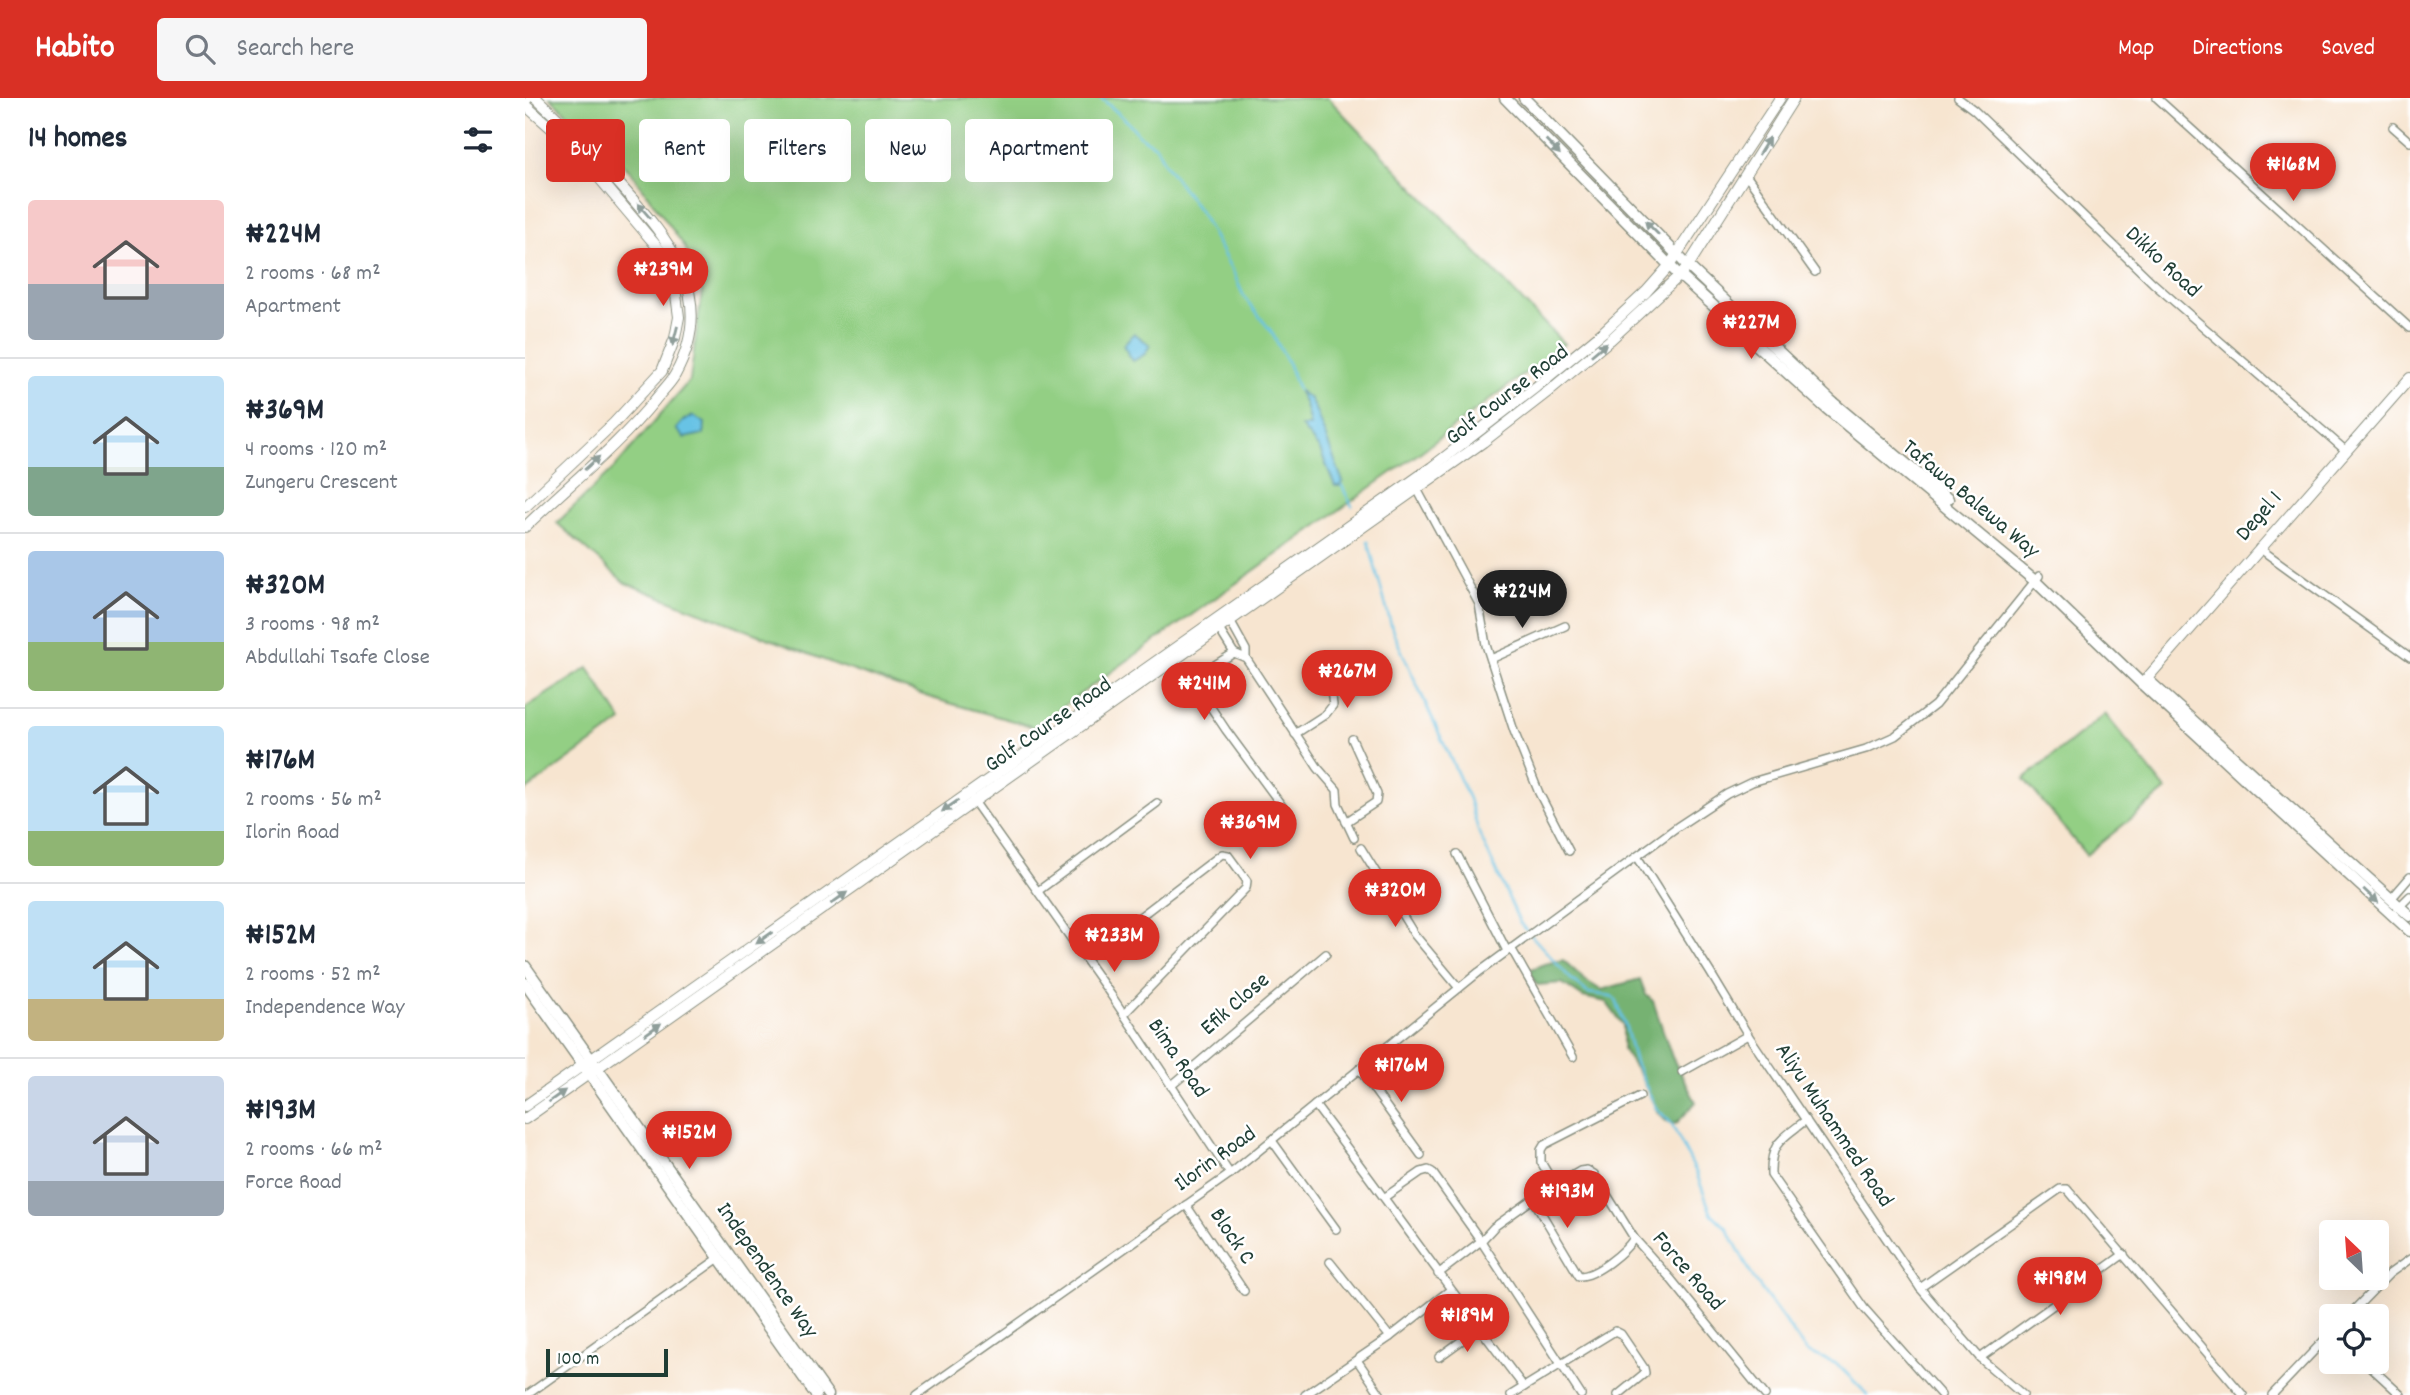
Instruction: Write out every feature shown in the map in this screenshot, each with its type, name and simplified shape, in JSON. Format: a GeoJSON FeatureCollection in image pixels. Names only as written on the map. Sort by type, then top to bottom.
{"type":"FeatureCollection","features":[{"type":"Feature","properties":{"kind":"main road","name":"Tafawa Balewa Way"},"geometry":{"type":"LineString","coordinates":[[1505,98],[1679,276],[1826,408],[2037,579]]}},
{"type":"Feature","properties":{"kind":"main road","name":"Tafawa Balewa Way"},"geometry":{"type":"LineString","coordinates":[[1524,98],[1688,266],[1830,400],[2037,579],[2410,931]]}},
{"type":"Feature","properties":{"kind":"main road","name":"Tafawa Balewa Way"},"geometry":{"type":"LineString","coordinates":[[2144,682],[2410,916]]}},
{"type":"Feature","properties":{"kind":"main road","name":"Independence Way"},"geometry":{"type":"LineString","coordinates":[[525,966],[719,1258],[816,1395]]}},
{"type":"Feature","properties":{"kind":"main road","name":"Independence Way"},"geometry":{"type":"LineString","coordinates":[[525,983],[590,1067],[828,1395]]}},
{"type":"Feature","properties":{"kind":"street"},"geometry":{"type":"LineString","coordinates":[[525,507],[614,423],[662,371],[675,338],[679,317],[674,280],[659,249],[573,148],[525,104],[530,98]]}},
{"type":"Feature","properties":{"kind":"street"},"geometry":{"type":"LineString","coordinates":[[525,527],[642,416],[674,377],[688,339],[691,315],[690,294],[678,261],[658,228],[582,142],[536,98]]}},
{"type":"Feature","properties":{"kind":"street","name":"Golf Course Road"},"geometry":{"type":"LineString","coordinates":[[972,797],[1219,629],[1417,489],[1603,332],[1646,292],[1669,266],[1780,98]]}},
{"type":"Feature","properties":{"kind":"street","name":"Golf Course Road"},"geometry":{"type":"LineString","coordinates":[[590,1067],[1580,365],[1688,266],[1794,98]]}},
{"type":"Feature","properties":{"kind":"street","name":"Dikko Road"},"geometry":{"type":"LineString","coordinates":[[1958,98],[1974,110],[2153,283],[2345,450]]}},
{"type":"Feature","properties":{"kind":"street"},"geometry":{"type":"LineString","coordinates":[[2157,98],[2410,328]]}},
{"type":"Feature","properties":{"kind":"street"},"geometry":{"type":"LineString","coordinates":[[2393,127],[2410,142]]}},
{"type":"Feature","properties":{"kind":"street"},"geometry":{"type":"LineString","coordinates":[[1746,175],[1815,272]]}},
{"type":"Feature","properties":{"kind":"street","name":"Degel 1"},"geometry":{"type":"LineString","coordinates":[[2144,682],[2410,378]]}},
{"type":"Feature","properties":{"kind":"street"},"geometry":{"type":"LineString","coordinates":[[561,472],[572,481]]}},
{"type":"Feature","properties":{"kind":"street"},"geometry":{"type":"LineString","coordinates":[[1417,489],[1479,604],[1491,659],[1514,731],[1539,793],[1569,851]]}},
{"type":"Feature","properties":{"kind":"street"},"geometry":{"type":"LineString","coordinates":[[2259,548],[2410,657]]}},
{"type":"Feature","properties":{"kind":"street","name":"Ilorin Road"},"geometry":{"type":"LineString","coordinates":[[916,1395],[1273,1142],[1458,988],[1678,827],[1752,782],[1866,749],[1895,736],[1935,705],[2037,579]]}},
{"type":"Feature","properties":{"kind":"street"},"geometry":{"type":"LineString","coordinates":[[1230,621],[1246,650],[1246,658],[1318,768],[1336,790],[1338,804],[1354,838]]}},
{"type":"Feature","properties":{"kind":"street"},"geometry":{"type":"LineString","coordinates":[[1491,659],[1565,626]]}},
{"type":"Feature","properties":{"kind":"street"},"geometry":{"type":"LineString","coordinates":[[1219,629],[1234,653],[1246,658]]}},
{"type":"Feature","properties":{"kind":"street"},"geometry":{"type":"LineString","coordinates":[[1234,653],[1192,678],[1282,806]]}},
{"type":"Feature","properties":{"kind":"street"},"geometry":{"type":"LineString","coordinates":[[1295,734],[1326,714],[1333,705],[1331,690],[1320,659]]}},
{"type":"Feature","properties":{"kind":"street"},"geometry":{"type":"LineString","coordinates":[[1346,822],[1376,802],[1377,794],[1352,739]]}},
{"type":"Feature","properties":{"kind":"street","name":"Bima Road"},"geometry":{"type":"LineString","coordinates":[[972,797],[1086,958],[1230,1174]]}},
{"type":"Feature","properties":{"kind":"street"},"geometry":{"type":"LineString","coordinates":[[1038,891],[1157,803]]}},
{"type":"Feature","properties":{"kind":"street"},"geometry":{"type":"LineString","coordinates":[[1361,848],[1414,934],[1458,988]]}},
{"type":"Feature","properties":{"kind":"street"},"geometry":{"type":"LineString","coordinates":[[1086,958],[1222,854],[1228,855],[1247,881],[1246,888],[1124,1014]]}},
{"type":"Feature","properties":{"kind":"street"},"geometry":{"type":"LineString","coordinates":[[1457,854],[1509,950],[1573,1058]]}},
{"type":"Feature","properties":{"kind":"street","name":"Aliyu Muhammed Road"},"geometry":{"type":"LineString","coordinates":[[1638,858],[1748,1035],[1920,1288],[1980,1358],[2023,1395]]}},
{"type":"Feature","properties":{"kind":"street"},"geometry":{"type":"LineString","coordinates":[[2395,903],[2410,877]]}},
{"type":"Feature","properties":{"kind":"street"},"geometry":{"type":"LineString","coordinates":[[2395,903],[2410,895]]}},
{"type":"Feature","properties":{"kind":"street","name":"Efik Close"},"geometry":{"type":"LineString","coordinates":[[1171,1086],[1326,954]]}},
{"type":"Feature","properties":{"kind":"street"},"geometry":{"type":"LineString","coordinates":[[1682,1072],[1748,1035]]}},
{"type":"Feature","properties":{"kind":"street"},"geometry":{"type":"LineString","coordinates":[[525,1105],[590,1067]]}},
{"type":"Feature","properties":{"kind":"street"},"geometry":{"type":"LineString","coordinates":[[525,1119],[590,1067]]}},
{"type":"Feature","properties":{"kind":"street"},"geometry":{"type":"LineString","coordinates":[[1359,1069],[1421,1155]]}},
{"type":"Feature","properties":{"kind":"street"},"geometry":{"type":"LineString","coordinates":[[1438,1274],[1481,1241],[1493,1227],[1555,1186],[1541,1162],[1541,1150],[1544,1146],[1640,1096]]}},
{"type":"Feature","properties":{"kind":"street"},"geometry":{"type":"LineString","coordinates":[[1315,1105],[1524,1387]]}},
{"type":"Feature","properties":{"kind":"street"},"geometry":{"type":"LineString","coordinates":[[1806,1120],[1777,1143],[1771,1158],[1772,1175],[1864,1308],[1941,1395]]}},
{"type":"Feature","properties":{"kind":"street"},"geometry":{"type":"LineString","coordinates":[[1273,1142],[1336,1229]]}},
{"type":"Feature","properties":{"kind":"street","name":"Force Road"},"geometry":{"type":"LineString","coordinates":[[1555,1186],[1580,1171],[1587,1170],[1594,1174],[1634,1238],[1765,1395]]}},
{"type":"Feature","properties":{"kind":"street"},"geometry":{"type":"LineString","coordinates":[[1385,1197],[1421,1172],[1432,1172],[1481,1241],[1581,1395]]}},
{"type":"Feature","properties":{"kind":"street"},"geometry":{"type":"LineString","coordinates":[[1920,1288],[2060,1189],[2067,1189],[2243,1395]]}},
{"type":"Feature","properties":{"kind":"street"},"geometry":{"type":"LineString","coordinates":[[1533,1199],[1579,1276],[1593,1274],[1629,1246],[1634,1238]]}},
{"type":"Feature","properties":{"kind":"street","name":"Block C"},"geometry":{"type":"LineString","coordinates":[[1186,1205],[1244,1291]]}},
{"type":"Feature","properties":{"kind":"street"},"geometry":{"type":"LineString","coordinates":[[1980,1358],[2124,1254]]}},
{"type":"Feature","properties":{"kind":"street"},"geometry":{"type":"LineString","coordinates":[[528,1395],[719,1258]]}},
{"type":"Feature","properties":{"kind":"street"},"geometry":{"type":"LineString","coordinates":[[2359,1304],[2389,1273],[2410,1259]]}},
{"type":"Feature","properties":{"kind":"street"},"geometry":{"type":"LineString","coordinates":[[1330,1262],[1389,1337]]}},
{"type":"Feature","properties":{"kind":"street"},"geometry":{"type":"LineString","coordinates":[[1305,1395],[1389,1337],[1450,1290]]}},
{"type":"Feature","properties":{"kind":"street"},"geometry":{"type":"LineString","coordinates":[[1439,1357],[1479,1328]]}},
{"type":"Feature","properties":{"kind":"street"},"geometry":{"type":"LineString","coordinates":[[1511,1395],[1615,1331],[1621,1334],[1645,1373],[1618,1395]]}},
{"type":"Feature","properties":{"kind":"street"},"geometry":{"type":"LineString","coordinates":[[2271,1395],[2319,1345]]}},
{"type":"Feature","properties":{"kind":"street"},"geometry":{"type":"LineString","coordinates":[[1357,1360],[1381,1395]]}},
{"type":"Feature","properties":{"kind":"street"},"geometry":{"type":"LineString","coordinates":[[2378,1374],[2401,1395]]}},
{"type":"Feature","properties":{"kind":"green space"},"geometry":{"type":"Polygon","coordinates":[[[550,98],[1328,98],[1564,344],[1418,454],[1034,727],[935,699],[837,665],[625,583],[557,523],[615,467],[690,380],[702,291],[685,247],[625,166],[625,119],[573,119],[550,98]]]}},
{"type":"Feature","properties":{"kind":"green space"},"geometry":{"type":"Polygon","coordinates":[[[588,668],[622,721],[525,791],[525,708],[588,668]]]}},
{"type":"Feature","properties":{"kind":"green space"},"geometry":{"type":"Polygon","coordinates":[[[2105,714],[2166,790],[2086,855],[2024,779],[2105,714]]]}},
{"type":"Feature","properties":{"kind":"green space"},"geometry":{"type":"Polygon","coordinates":[[[1563,960],[1601,990],[1640,979],[1646,995],[1653,1001],[1672,1057],[1696,1102],[1676,1124],[1667,1122],[1658,1113],[1641,1077],[1623,1050],[1623,1025],[1606,1002],[1583,997],[1562,983],[1537,985],[1529,970],[1563,960]]]}},
{"type":"Feature","properties":{"kind":"water"},"geometry":{"type":"Polygon","coordinates":[[[1134,333],[1150,345],[1145,354],[1133,361],[1123,345],[1134,333]]]}},
{"type":"Feature","properties":{"kind":"water"},"geometry":{"type":"Polygon","coordinates":[[[1298,390],[1310,399],[1315,409],[1343,482],[1341,486],[1335,486],[1320,450],[1301,426],[1310,426],[1305,404],[1298,390]]]}},
{"type":"Feature","properties":{"kind":"water"},"geometry":{"type":"Polygon","coordinates":[[[693,416],[705,423],[704,434],[684,438],[676,429],[684,420],[693,416]]]}},
{"type":"Feature","properties":{"kind":"waterway"},"geometry":{"type":"LineString","coordinates":[[1101,98],[1141,137],[1156,146],[1165,164],[1200,212],[1244,297],[1271,331],[1289,365],[1298,390]]}},
{"type":"Feature","properties":{"kind":"waterway"},"geometry":{"type":"LineString","coordinates":[[1342,486],[1352,506]]}},
{"type":"Feature","properties":{"kind":"waterway"},"geometry":{"type":"LineString","coordinates":[[1368,541],[1393,632],[1469,799],[1479,833],[1520,923],[1571,979],[1588,993],[1611,996],[1616,1000],[1635,1063],[1656,1108],[1671,1123],[1696,1172],[1711,1213],[1727,1228],[1754,1279],[1807,1352],[1837,1364],[1868,1395]]}}]}
